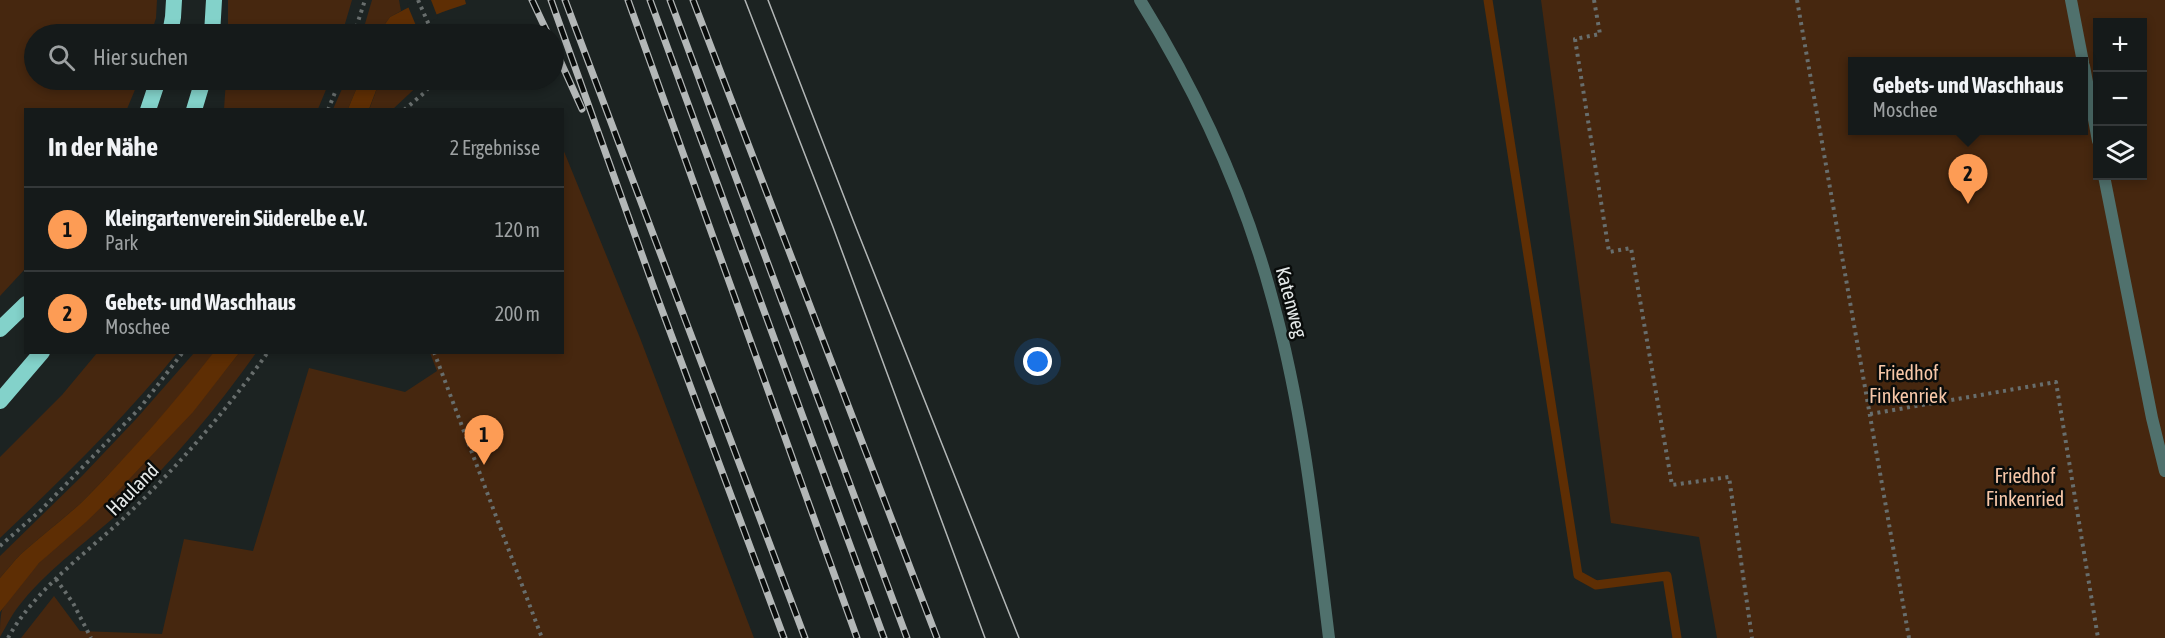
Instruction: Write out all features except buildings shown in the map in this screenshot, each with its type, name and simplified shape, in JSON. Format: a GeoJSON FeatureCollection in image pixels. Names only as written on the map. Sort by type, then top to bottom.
{"type":"FeatureCollection","features":[{"type":"Feature","properties":{"kind":"highway"},"geometry":{"type":"LineString","coordinates":[[171,24],[174,0]]}},
{"type":"Feature","properties":{"kind":"highway"},"geometry":{"type":"LineString","coordinates":[[213,24],[214,0]]}},
{"type":"Feature","properties":{"kind":"highway"},"geometry":{"type":"LineString","coordinates":[[149,108],[155,90]]}},
{"type":"Feature","properties":{"kind":"highway"},"geometry":{"type":"LineString","coordinates":[[195,108],[200,90]]}},
{"type":"Feature","properties":{"kind":"highway"},"geometry":{"type":"LineString","coordinates":[[0,329],[24,306]]}},
{"type":"Feature","properties":{"kind":"highway"},"geometry":{"type":"LineString","coordinates":[[0,401],[40,354]]}},
{"type":"Feature","properties":{"kind":"street","name":"Katenweg"},"geometry":{"type":"LineString","coordinates":[[1140,0],[1156,24],[1200,108],[1233,183],[1272,297],[1292,379],[1306,463],[1329,638]]}},
{"type":"Feature","properties":{"kind":"street"},"geometry":{"type":"LineString","coordinates":[[2071,0],[2082,57]]}},
{"type":"Feature","properties":{"kind":"street"},"geometry":{"type":"LineString","coordinates":[[2088,89],[2094,126]]}},
{"type":"Feature","properties":{"kind":"street"},"geometry":{"type":"LineString","coordinates":[[2105,180],[2152,418],[2165,471]]}},
{"type":"Feature","properties":{"kind":"path"},"geometry":{"type":"LineString","coordinates":[[357,24],[365,0]]}},
{"type":"Feature","properties":{"kind":"path"},"geometry":{"type":"LineString","coordinates":[[418,0],[429,24]]}},
{"type":"Feature","properties":{"kind":"path"},"geometry":{"type":"LineString","coordinates":[[1594,0],[1600,34],[1575,39],[1610,252],[1631,248],[1672,484],[1729,477],[1752,638]]}},
{"type":"Feature","properties":{"kind":"path"},"geometry":{"type":"LineString","coordinates":[[1797,0],[1909,638]]}},
{"type":"Feature","properties":{"kind":"path"},"geometry":{"type":"LineString","coordinates":[[328,108],[336,90]]}},
{"type":"Feature","properties":{"kind":"path"},"geometry":{"type":"LineString","coordinates":[[406,108],[427,90]]}},
{"type":"Feature","properties":{"kind":"path"},"geometry":{"type":"LineString","coordinates":[[0,546],[40,511],[140,408],[181,354]]}},
{"type":"Feature","properties":{"kind":"path","name":"Hauland"},"geometry":{"type":"LineString","coordinates":[[8,638],[56,579],[161,482],[204,433],[266,354]]}},
{"type":"Feature","properties":{"kind":"path"},"geometry":{"type":"LineString","coordinates":[[435,354],[542,638]]}},
{"type":"Feature","properties":{"kind":"path"},"geometry":{"type":"LineString","coordinates":[[1870,414],[2056,382],[2098,638]]}},
{"type":"Feature","properties":{"kind":"path"},"geometry":{"type":"LineString","coordinates":[[56,579],[74,603],[91,638]]}},
{"type":"Feature","properties":{"kind":"green space"},"geometry":{"type":"Polygon","coordinates":[[[0,0],[157,0],[154,24],[24,24],[24,90],[135,90],[127,108],[24,108],[24,270],[0,296],[0,0]]]}},
{"type":"Feature","properties":{"kind":"green space"},"geometry":{"type":"Polygon","coordinates":[[[228,0],[352,0],[345,24],[228,24],[228,0]]]}},
{"type":"Feature","properties":{"kind":"green space"},"geometry":{"type":"Polygon","coordinates":[[[372,0],[399,0],[401,11],[390,17],[385,24],[365,24],[372,0]]]}},
{"type":"Feature","properties":{"kind":"green space","name":"Friedhof Finkenriek"},"geometry":{"type":"Polygon","coordinates":[[[1541,0],[2165,0],[2165,638],[1717,638],[1699,537],[1611,523],[1541,0]]]}},
{"type":"Feature","properties":{"kind":"green space"},"geometry":{"type":"Polygon","coordinates":[[[225,90],[326,90],[318,108],[224,108],[225,90]]]}},
{"type":"Feature","properties":{"kind":"green space"},"geometry":{"type":"Polygon","coordinates":[[[342,90],[356,90],[348,108],[333,108],[342,90]]]}},
{"type":"Feature","properties":{"kind":"green space"},"geometry":{"type":"Polygon","coordinates":[[[376,90],[413,90],[394,108],[370,108],[376,90]]]}},
{"type":"Feature","properties":{"kind":"green space"},"geometry":{"type":"Polygon","coordinates":[[[564,151],[640,338],[754,638],[21,638],[54,596],[80,631],[162,634],[184,539],[253,551],[309,368],[405,392],[437,371],[430,354],[564,354],[564,151]]]}},
{"type":"Feature","properties":{"kind":"green space"},"geometry":{"type":"Polygon","coordinates":[[[96,354],[176,354],[114,425],[0,538],[0,457],[62,395],[96,354]]]}},
{"type":"Feature","properties":{"kind":"green space"},"geometry":{"type":"Polygon","coordinates":[[[193,354],[213,354],[169,408],[104,480],[71,512],[21,554],[0,578],[0,556],[82,476],[193,354]]]}},
{"type":"Feature","properties":{"kind":"green space"},"geometry":{"type":"Polygon","coordinates":[[[238,354],[255,354],[226,394],[159,473],[123,509],[33,589],[16,610],[0,637],[2,610],[24,579],[144,464],[238,354]]]}},
{"type":"Feature","properties":{"kind":"shaded area"},"geometry":{"type":"Polygon","coordinates":[[[423,0],[465,0],[466,4],[418,24],[385,24],[390,17],[423,0]]]}},
{"type":"Feature","properties":{"kind":"shaded area"},"geometry":{"type":"Polygon","coordinates":[[[356,90],[376,90],[369,108],[348,108],[356,90]]]}},
{"type":"Feature","properties":{"kind":"shaded area"},"geometry":{"type":"Polygon","coordinates":[[[212,354],[238,354],[193,412],[117,492],[39,563],[0,612],[0,578],[21,554],[71,512],[104,480],[184,390],[212,354]]]}},
{"type":"Feature","properties":{"kind":"pier"},"geometry":{"type":"Polygon","coordinates":[[[416,0],[431,0],[438,18],[425,24],[415,24],[407,4],[416,0]]]}},
{"type":"Feature","properties":{"kind":"waterway"},"geometry":{"type":"LineString","coordinates":[[1488,0],[1578,575],[1596,585],[1667,576],[1677,638]]}},
{"type":"Feature","properties":{"kind":"tram line"},"geometry":{"type":"LineString","coordinates":[[745,0],[833,227],[985,638]]}},
{"type":"Feature","properties":{"kind":"tram line"},"geometry":{"type":"LineString","coordinates":[[768,0],[1019,638]]}},
{"type":"Feature","properties":{"kind":"railway"},"geometry":{"type":"LineString","coordinates":[[532,0],[543,24]]}},
{"type":"Feature","properties":{"kind":"railway"},"geometry":{"type":"LineString","coordinates":[[551,0],[560,24]]}},
{"type":"Feature","properties":{"kind":"railway"},"geometry":{"type":"LineString","coordinates":[[565,0],[805,638]]}},
{"type":"Feature","properties":{"kind":"railway"},"geometry":{"type":"LineString","coordinates":[[628,0],[857,638]]}},
{"type":"Feature","properties":{"kind":"railway"},"geometry":{"type":"LineString","coordinates":[[650,0],[884,638]]}},
{"type":"Feature","properties":{"kind":"railway"},"geometry":{"type":"LineString","coordinates":[[670,0],[907,638]]}},
{"type":"Feature","properties":{"kind":"railway"},"geometry":{"type":"LineString","coordinates":[[693,0],[937,638]]}},
{"type":"Feature","properties":{"kind":"railway"},"geometry":{"type":"LineString","coordinates":[[564,36],[656,294],[784,638]]}},
{"type":"Feature","properties":{"kind":"railway"},"geometry":{"type":"LineString","coordinates":[[564,69],[582,109]]}},
{"type":"Feature","properties":{"kind":"place","name":"Gebets- und Waschhaus"},"geometry":{"type":"Point","coordinates":[1968,204]}},
{"type":"Feature","properties":{"kind":"place","name":"Kleingartenverein Süderelbe e.V."},"geometry":{"type":"Point","coordinates":[484,465]}},
{"type":"Feature","properties":{"kind":"park label","name":"Friedhof Finkenried"},"geometry":{"type":"Point","coordinates":[2025,486]}}]}
